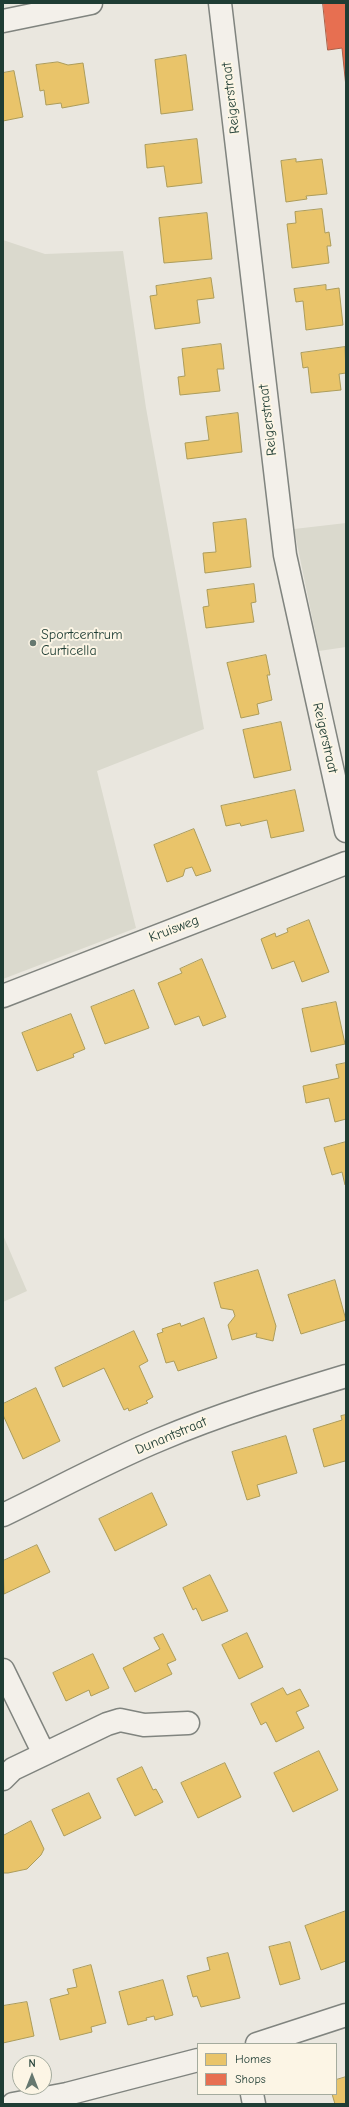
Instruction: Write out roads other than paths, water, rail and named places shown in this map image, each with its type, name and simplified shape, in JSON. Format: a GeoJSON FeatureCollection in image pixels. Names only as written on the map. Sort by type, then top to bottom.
{"type":"FeatureCollection","features":[{"type":"Feature","properties":{"kind":"street"},"geometry":{"type":"LineString","coordinates":[[3,21],[91,3]]}},
{"type":"Feature","properties":{"kind":"street","name":"Reigerstraat"},"geometry":{"type":"LineString","coordinates":[[220,3],[285,555],[346,831]]}},
{"type":"Feature","properties":{"kind":"street","name":"Kruisweg"},"geometry":{"type":"LineString","coordinates":[[3,996],[346,863]]}},
{"type":"Feature","properties":{"kind":"street","name":"Dunantstraat"},"geometry":{"type":"LineString","coordinates":[[3,1515],[151,1444],[191,1427],[247,1406],[346,1376]]}},
{"type":"Feature","properties":{"kind":"street"},"geometry":{"type":"LineString","coordinates":[[3,1670],[44,1754]]}},
{"type":"Feature","properties":{"kind":"street"},"geometry":{"type":"LineString","coordinates":[[3,1779],[13,1769],[107,1724],[120,1720],[144,1725],[188,1723]]}},
{"type":"Feature","properties":{"kind":"street"},"geometry":{"type":"LineString","coordinates":[[261,2043],[346,2015]]}},
{"type":"Feature","properties":{"kind":"street"},"geometry":{"type":"LineString","coordinates":[[13,2104],[67,2094],[197,2060]]}},
{"type":"Feature","properties":{"kind":"place","name":"Sportcentrum Curticella"},"geometry":{"type":"Point","coordinates":[33,643]}}]}
